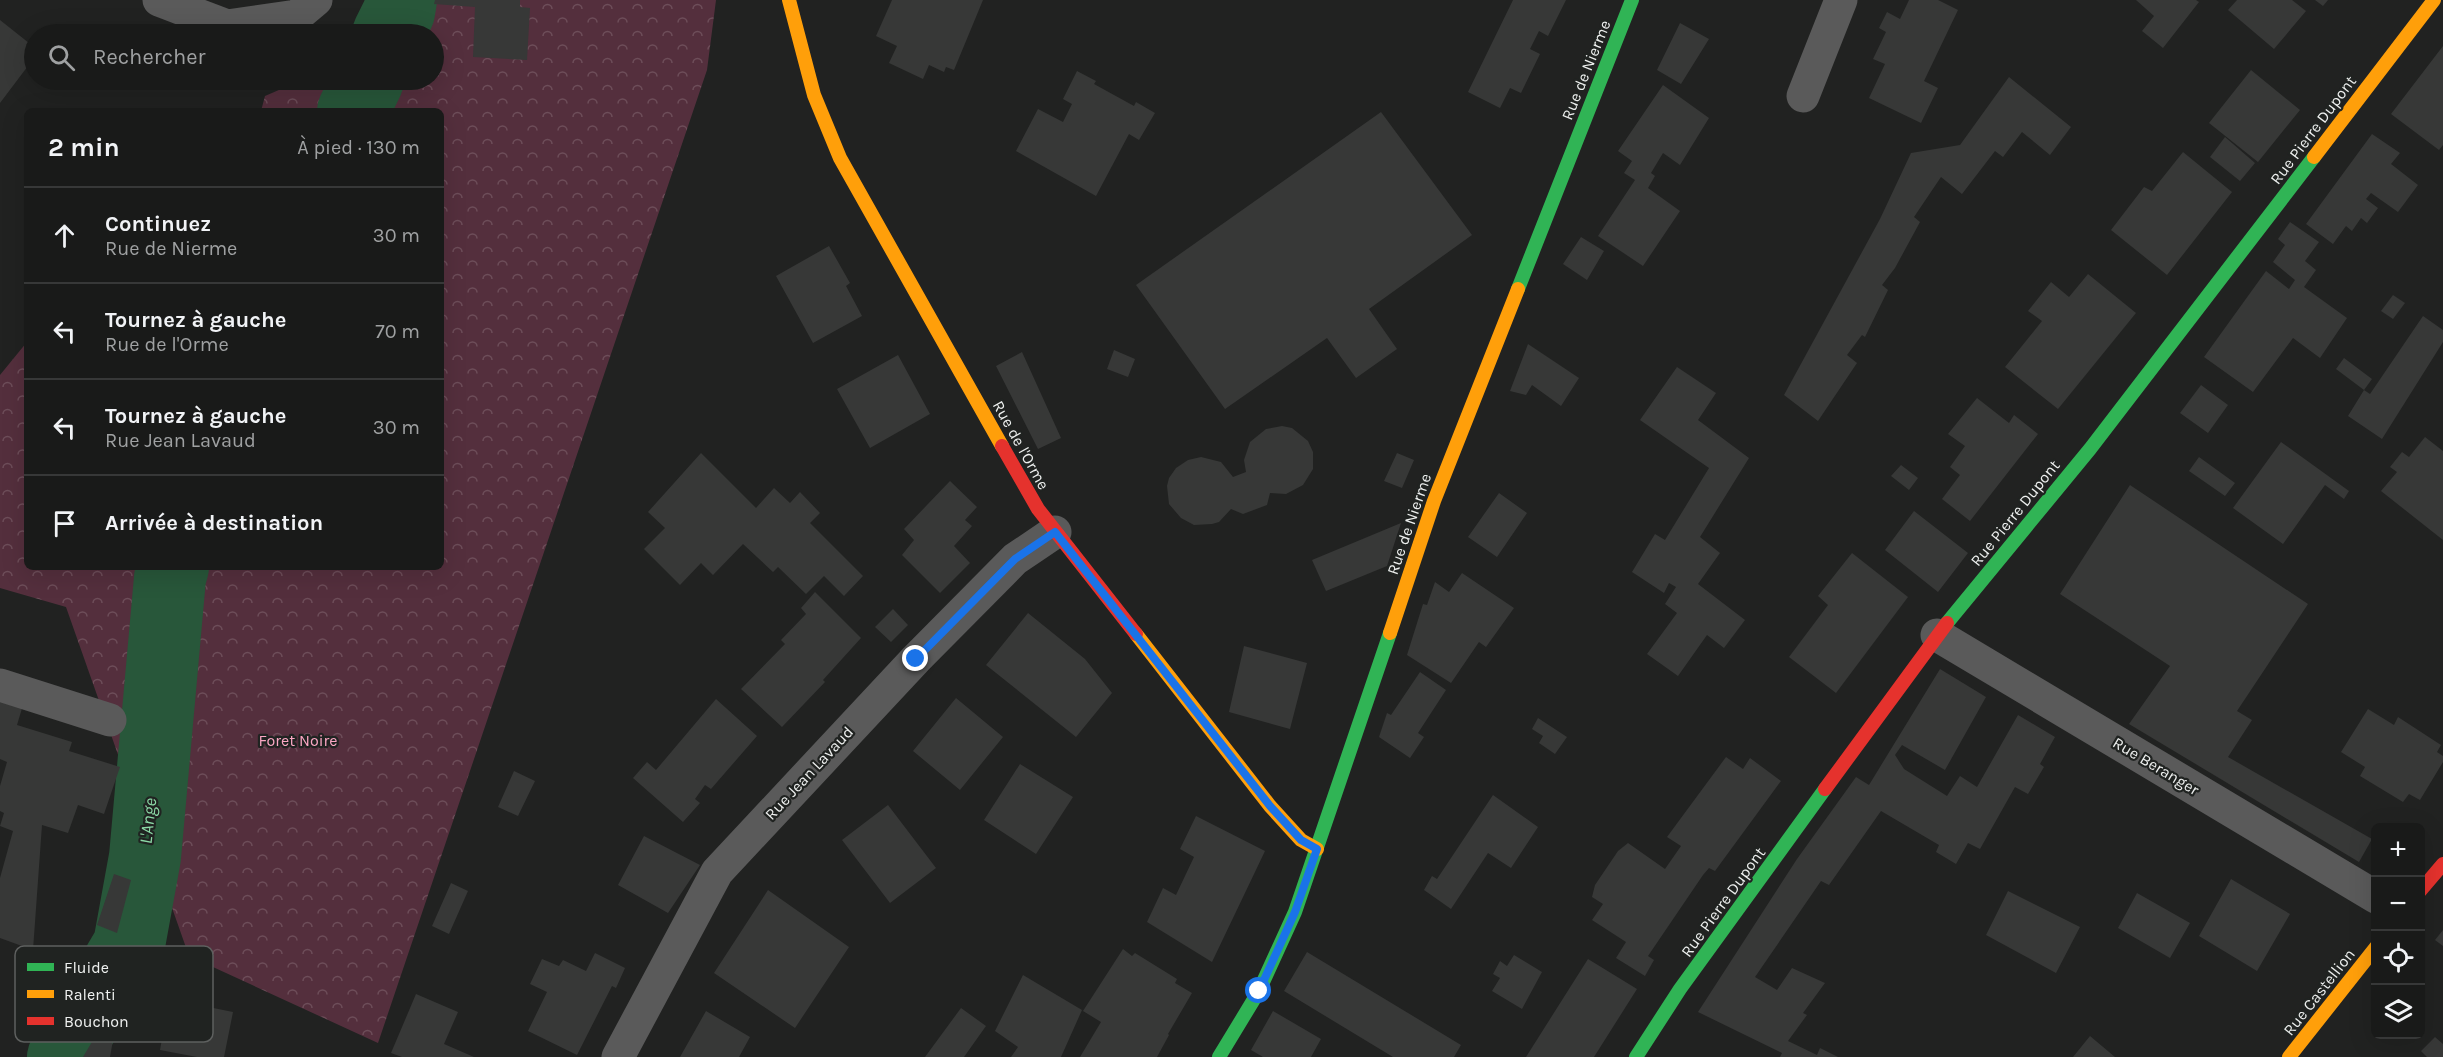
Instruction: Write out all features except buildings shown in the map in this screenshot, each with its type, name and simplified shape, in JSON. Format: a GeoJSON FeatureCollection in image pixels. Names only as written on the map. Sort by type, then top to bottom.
{"type":"FeatureCollection","features":[{"type":"Feature","properties":{"kind":"street"},"geometry":{"type":"LineString","coordinates":[[159,0],[222,24]]}},
{"type":"Feature","properties":{"kind":"street"},"geometry":{"type":"LineString","coordinates":[[241,24],[297,16],[316,0]]}},
{"type":"Feature","properties":{"kind":"street","name":"Rue de l'Orme"},"geometry":{"type":"LineString","coordinates":[[789,0],[814,95],[840,158],[1038,509],[1270,806],[1301,840],[1317,849]]}},
{"type":"Feature","properties":{"kind":"street","name":"Rue de Nierme"},"geometry":{"type":"LineString","coordinates":[[1219,1057],[1259,991],[1295,912],[1434,501],[1632,0]]}},
{"type":"Feature","properties":{"kind":"street"},"geometry":{"type":"LineString","coordinates":[[1803,96],[1840,0]]}},
{"type":"Feature","properties":{"kind":"street","name":"Rue Pierre Dupont"},"geometry":{"type":"LineString","coordinates":[[1636,1057],[1680,989],[1937,635],[2090,448],[2434,0]]}},
{"type":"Feature","properties":{"kind":"street","name":"Rue Jean Lavaud"},"geometry":{"type":"LineString","coordinates":[[618,1057],[717,872],[916,659],[1006,567],[1055,532]]}},
{"type":"Feature","properties":{"kind":"street","name":"Rue Beranger"},"geometry":{"type":"LineString","coordinates":[[1937,635],[2371,894]]}},
{"type":"Feature","properties":{"kind":"street"},"geometry":{"type":"LineString","coordinates":[[0,685],[110,720]]}},
{"type":"Feature","properties":{"kind":"street"},"geometry":{"type":"LineString","coordinates":[[2425,886],[2443,864]]}},
{"type":"Feature","properties":{"kind":"street","name":"Rue Castellion"},"geometry":{"type":"LineString","coordinates":[[2289,1057],[2371,953]]}},
{"type":"Feature","properties":{"kind":"green space","name":"Foret Noire"},"geometry":{"type":"Polygon","coordinates":[[[369,0],[716,0],[707,70],[378,1043],[213,967],[213,946],[185,946],[66,607],[0,588],[0,375],[24,346],[24,570],[444,570],[444,108],[262,108],[265,96],[279,90],[444,90],[444,24],[360,24],[369,0]]]}},
{"type":"Feature","properties":{"kind":"waterway","name":"L'Ange"},"geometry":{"type":"LineString","coordinates":[[393,24],[399,12],[401,0]]}},
{"type":"Feature","properties":{"kind":"waterway","name":"L'Ange"},"geometry":{"type":"LineString","coordinates":[[354,108],[363,90]]}},
{"type":"Feature","properties":{"kind":"waterway","name":"L'Ange"},"geometry":{"type":"LineString","coordinates":[[128,946],[145,857],[172,570]]}},
{"type":"Feature","properties":{"kind":"waterway","name":"L'Ange"},"geometry":{"type":"LineString","coordinates":[[63,1057],[72,1042]]}},
{"type":"Feature","properties":{"kind":"traffic: fast"},"geometry":{"type":"LineString","coordinates":[[1518,289],[1632,0]]}},
{"type":"Feature","properties":{"kind":"traffic: fast"},"geometry":{"type":"LineString","coordinates":[[1947,623],[2090,449],[2314,157]]}},
{"type":"Feature","properties":{"kind":"traffic: fast"},"geometry":{"type":"LineString","coordinates":[[1219,1057],[1259,991],[1295,912],[1390,633]]}},
{"type":"Feature","properties":{"kind":"traffic: fast"},"geometry":{"type":"LineString","coordinates":[[1636,1057],[1680,989],[1825,789]]}},
{"type":"Feature","properties":{"kind":"traffic: slow"},"geometry":{"type":"LineString","coordinates":[[789,0],[814,95],[840,158],[1002,446]]}},
{"type":"Feature","properties":{"kind":"traffic: slow"},"geometry":{"type":"LineString","coordinates":[[2314,157],[2434,0]]}},
{"type":"Feature","properties":{"kind":"traffic: slow"},"geometry":{"type":"LineString","coordinates":[[1390,633],[1434,501],[1518,289]]}},
{"type":"Feature","properties":{"kind":"traffic: slow"},"geometry":{"type":"LineString","coordinates":[[1136,634],[1270,806],[1301,840],[1317,849]]}},
{"type":"Feature","properties":{"kind":"traffic: slow"},"geometry":{"type":"LineString","coordinates":[[2289,1057],[2371,953]]}},
{"type":"Feature","properties":{"kind":"traffic: jam"},"geometry":{"type":"LineString","coordinates":[[1002,446],[1038,509],[1136,634]]}},
{"type":"Feature","properties":{"kind":"traffic: jam"},"geometry":{"type":"LineString","coordinates":[[1825,789],[1947,623]]}},
{"type":"Feature","properties":{"kind":"traffic: jam"},"geometry":{"type":"LineString","coordinates":[[2425,885],[2443,864]]}},
{"type":"Feature","properties":{"kind":"route"},"geometry":{"type":"LineString","coordinates":[[916,659],[1015,559],[1055,532],[1270,806],[1301,840],[1317,849],[1295,912],[1259,991]]}}]}
